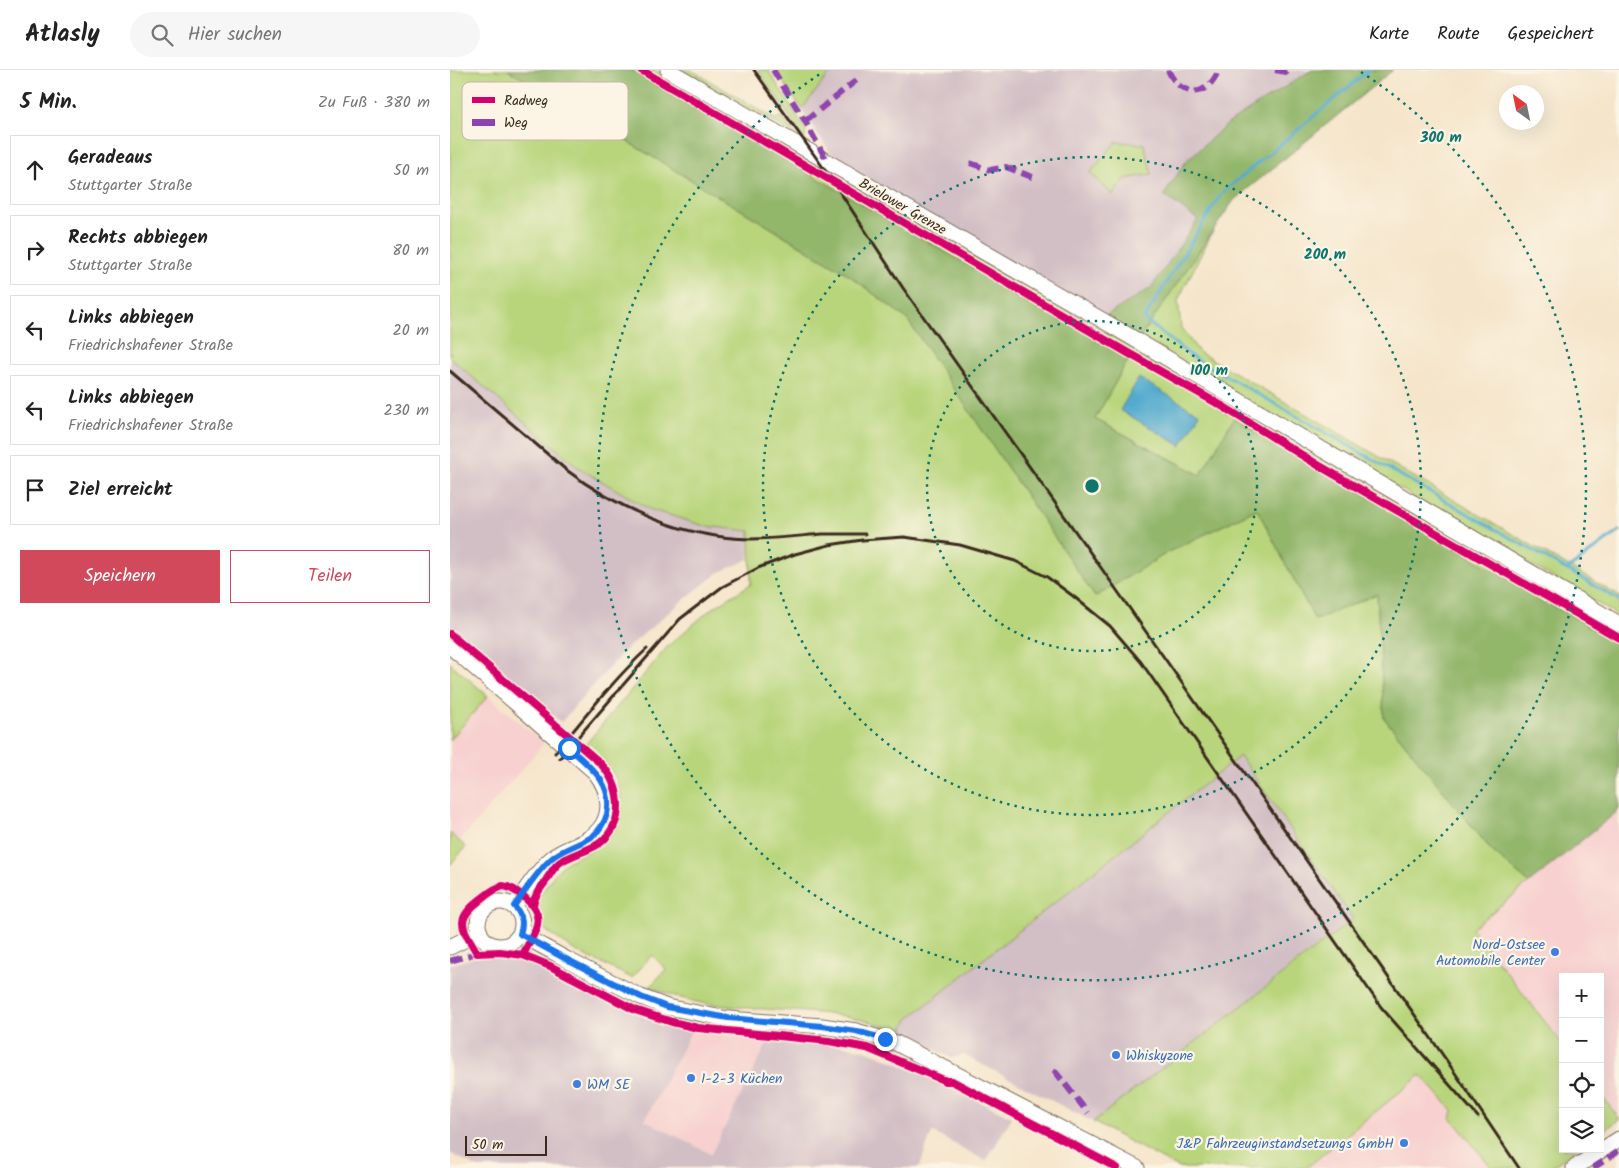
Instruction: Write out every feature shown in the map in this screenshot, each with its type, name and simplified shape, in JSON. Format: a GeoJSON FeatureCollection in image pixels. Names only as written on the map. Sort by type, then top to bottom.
{"type":"FeatureCollection","features":[{"type":"Feature","properties":{"kind":"street","name":"Brielower Grenze"},"geometry":{"type":"LineString","coordinates":[[668,70],[1619,624]]}},
{"type":"Feature","properties":{"kind":"street"},"geometry":{"type":"LineString","coordinates":[[450,646],[595,772],[605,787],[608,796],[609,804],[606,817],[594,835],[552,858],[534,878],[514,906]]}},
{"type":"Feature","properties":{"kind":"street"},"geometry":{"type":"LineString","coordinates":[[500,902],[514,906],[522,919],[520,934],[511,943],[500,946],[488,942],[480,932],[479,918],[487,906],[500,902]]}},
{"type":"Feature","properties":{"kind":"street"},"geometry":{"type":"LineString","coordinates":[[450,947],[480,932]]}},
{"type":"Feature","properties":{"kind":"street"},"geometry":{"type":"LineString","coordinates":[[520,934],[624,988],[667,1007],[728,1018],[822,1026],[856,1031],[896,1043],[1137,1168]]}},
{"type":"Feature","properties":{"kind":"street"},"geometry":{"type":"LineString","coordinates":[[1574,1168],[1619,1139]]}},
{"type":"Feature","properties":{"kind":"shaded area"},"geometry":{"type":"Polygon","coordinates":[[[832,70],[1312,70],[1230,122],[1186,161],[1198,220],[1151,288],[1104,317],[838,165],[802,109],[832,70]],[[1143,144],[1125,179],[1152,174],[1143,144]]]}},
{"type":"Feature","properties":{"kind":"shaded area"},"geometry":{"type":"Polygon","coordinates":[[[450,358],[579,468],[649,509],[705,526],[750,531],[749,559],[718,573],[625,650],[561,722],[450,627],[450,358]]]}},
{"type":"Feature","properties":{"kind":"shaded area"},"geometry":{"type":"Polygon","coordinates":[[[488,696],[544,743],[460,841],[450,833],[450,740],[488,696]]]}},
{"type":"Feature","properties":{"kind":"shaded area"},"geometry":{"type":"Polygon","coordinates":[[[1240,756],[1353,918],[1093,1122],[964,1055],[951,1058],[923,1043],[921,1040],[902,1032],[908,1019],[1240,756]]]}},
{"type":"Feature","properties":{"kind":"shaded area","name":"Nord-Ostsee Automobile Center"},"geometry":{"type":"Polygon","coordinates":[[[1619,810],[1619,1118],[1604,1099],[1604,973],[1559,973],[1559,1040],[1472,928],[1619,810]]]}},
{"type":"Feature","properties":{"kind":"shaded area"},"geometry":{"type":"Polygon","coordinates":[[[500,955],[521,958],[543,967],[660,1023],[692,1030],[645,1120],[711,1154],[770,1038],[828,1043],[865,1050],[1012,1117],[986,1161],[932,1132],[919,1168],[478,1168],[450,1153],[450,965],[476,957],[500,955]]]}},
{"type":"Feature","properties":{"kind":"shaded area"},"geometry":{"type":"Polygon","coordinates":[[[692,1030],[712,1034],[770,1038],[712,1154],[645,1120],[692,1030]]]}},
{"type":"Feature","properties":{"kind":"shaded area","name":"J&P Fahrzeuginstandsetzungs GmbH"},"geometry":{"type":"Polygon","coordinates":[[[1421,1075],[1453,1111],[1451,1118],[1492,1168],[1306,1168],[1421,1075]]]}},
{"type":"Feature","properties":{"kind":"green space"},"geometry":{"type":"Polygon","coordinates":[[[450,70],[508,70],[528,82],[462,82],[462,140],[625,140],[846,273],[907,319],[1095,597],[1170,551],[1257,509],[1315,620],[1377,594],[1384,718],[1492,851],[1529,883],[1472,928],[1559,1040],[1559,1153],[1571,1153],[1550,1168],[1492,1168],[1451,1118],[1453,1111],[1421,1075],[1306,1168],[1179,1168],[1093,1122],[1353,919],[1240,756],[908,1019],[902,1032],[843,1016],[719,1005],[689,1000],[650,987],[666,969],[652,955],[632,978],[574,950],[545,930],[537,899],[560,868],[570,860],[603,843],[614,829],[620,811],[620,792],[614,775],[586,744],[668,646],[710,610],[751,584],[750,531],[705,526],[649,509],[579,468],[450,358],[450,70]]]}},
{"type":"Feature","properties":{"kind":"green space"},"geometry":{"type":"Polygon","coordinates":[[[508,70],[630,70],[1129,358],[1095,419],[1200,475],[1234,418],[1619,644],[1619,810],[1529,883],[1492,851],[1384,718],[1377,594],[1315,620],[1257,509],[1170,551],[1095,597],[907,319],[846,273],[625,140],[628,140],[628,82],[528,82],[508,70]]]}},
{"type":"Feature","properties":{"kind":"green space"},"geometry":{"type":"Polygon","coordinates":[[[630,70],[654,70],[1212,394],[1217,406],[1223,411],[1231,413],[1244,412],[1619,631],[1619,644],[1234,418],[1201,475],[1095,419],[1129,358],[630,70]]]}},
{"type":"Feature","properties":{"kind":"green space"},"geometry":{"type":"Polygon","coordinates":[[[682,70],[691,70],[775,119],[782,117],[795,134],[682,70]]]}},
{"type":"Feature","properties":{"kind":"green space"},"geometry":{"type":"Polygon","coordinates":[[[758,70],[768,70],[806,130],[805,139],[758,70]]]}},
{"type":"Feature","properties":{"kind":"green space"},"geometry":{"type":"Polygon","coordinates":[[[775,70],[832,70],[802,109],[775,70]]]}},
{"type":"Feature","properties":{"kind":"green space"},"geometry":{"type":"Polygon","coordinates":[[[1312,70],[1393,70],[1234,200],[1140,338],[1104,317],[1151,288],[1198,220],[1164,195],[1186,161],[1230,122],[1312,70]]]}},
{"type":"Feature","properties":{"kind":"green space"},"geometry":{"type":"Polygon","coordinates":[[[1116,142],[1144,144],[1152,174],[1125,179],[1113,195],[1090,173],[1116,142]]]}},
{"type":"Feature","properties":{"kind":"green space"},"geometry":{"type":"Polygon","coordinates":[[[1214,229],[1178,300],[1181,328],[1199,352],[1619,596],[1619,616],[1140,338],[1214,229]]]}},
{"type":"Feature","properties":{"kind":"green space"},"geometry":{"type":"Polygon","coordinates":[[[450,663],[488,696],[450,740],[450,663]]]}},
{"type":"Feature","properties":{"kind":"green space"},"geometry":{"type":"Polygon","coordinates":[[[450,833],[466,847],[450,865],[450,833]]]}},
{"type":"Feature","properties":{"kind":"green space"},"geometry":{"type":"Polygon","coordinates":[[[1604,1099],[1619,1118],[1619,1120],[1604,1130],[1604,1099]]]}},
{"type":"Feature","properties":{"kind":"water"},"geometry":{"type":"Polygon","coordinates":[[[1139,378],[1200,414],[1181,446],[1120,410],[1139,378]]]}},
{"type":"Feature","properties":{"kind":"waterway"},"geometry":{"type":"LineString","coordinates":[[1369,70],[1221,194],[1144,319],[1191,356],[1567,570],[1619,531]]}},
{"type":"Feature","properties":{"kind":"waterway"},"geometry":{"type":"LineString","coordinates":[[1567,570],[1619,600]]}},
{"type":"Feature","properties":{"kind":"railway"},"geometry":{"type":"LineString","coordinates":[[754,70],[832,180],[903,288],[1447,1061],[1519,1168]]}},
{"type":"Feature","properties":{"kind":"railway"},"geometry":{"type":"LineString","coordinates":[[450,371],[565,469],[607,497],[652,519],[701,533],[751,539],[823,534],[865,534]]}},
{"type":"Feature","properties":{"kind":"railway"},"geometry":{"type":"LineString","coordinates":[[560,758],[680,619],[722,587],[758,568],[795,554],[829,545],[904,537],[960,545],[1015,561],[1047,577],[1073,596],[1110,626],[1141,662],[1381,1007],[1478,1117]]}},
{"type":"Feature","properties":{"kind":"railway"},"geometry":{"type":"LineString","coordinates":[[555,753],[611,686],[647,649]]}},
{"type":"Feature","properties":{"kind":"marked path"},"geometry":{"type":"LineString","coordinates":[[773,70],[805,121],[828,163]]}},
{"type":"Feature","properties":{"kind":"marked path"},"geometry":{"type":"LineString","coordinates":[[1168,70],[1180,86],[1195,92],[1209,85],[1219,70]]}},
{"type":"Feature","properties":{"kind":"marked path"},"geometry":{"type":"LineString","coordinates":[[1275,70],[1286,72],[1289,70]]}},
{"type":"Feature","properties":{"kind":"marked path"},"geometry":{"type":"LineString","coordinates":[[805,121],[858,79]]}},
{"type":"Feature","properties":{"kind":"marked path"},"geometry":{"type":"LineString","coordinates":[[970,163],[990,170],[1006,167],[1035,178]]}},
{"type":"Feature","properties":{"kind":"marked path"},"geometry":{"type":"LineString","coordinates":[[450,961],[477,953]]}},
{"type":"Feature","properties":{"kind":"marked path"},"geometry":{"type":"LineString","coordinates":[[1054,1070],[1088,1113]]}},
{"type":"Feature","properties":{"kind":"marked path"},"geometry":{"type":"LineString","coordinates":[[1593,1168],[1619,1151]]}},
{"type":"Feature","properties":{"kind":"cycle path"},"geometry":{"type":"LineString","coordinates":[[641,70],[1222,406],[1318,465],[1619,638]]}},
{"type":"Feature","properties":{"kind":"cycle path"},"geometry":{"type":"LineString","coordinates":[[450,634],[599,762],[612,781],[616,791],[618,802],[617,814],[609,834],[595,846],[569,857],[557,865],[538,893],[533,905]]}},
{"type":"Feature","properties":{"kind":"cycle path"},"geometry":{"type":"LineString","coordinates":[[503,886],[514,890],[532,905],[538,918],[535,932],[523,955],[500,952],[477,953],[465,931],[463,919],[480,900],[503,886]]}},
{"type":"Feature","properties":{"kind":"cycle path"},"geometry":{"type":"LineString","coordinates":[[523,955],[550,966],[635,1010],[672,1022],[698,1028],[829,1041],[867,1048],[946,1081],[952,1081],[1117,1168]]}},
{"type":"Feature","properties":{"kind":"place","name":"Nord-Ostsee Automobile Center"},"geometry":{"type":"Point","coordinates":[1555,952]}},
{"type":"Feature","properties":{"kind":"place","name":"Whiskyzone"},"geometry":{"type":"Point","coordinates":[1116,1055]}},
{"type":"Feature","properties":{"kind":"place","name":"1-2-3 Küchen"},"geometry":{"type":"Point","coordinates":[691,1078]}},
{"type":"Feature","properties":{"kind":"place","name":"WM SE"},"geometry":{"type":"Point","coordinates":[577,1084]}},
{"type":"Feature","properties":{"kind":"place","name":"J&P Fahrzeuginstandsetzungs GmbH"},"geometry":{"type":"Point","coordinates":[1404,1143]}},
{"type":"Feature","properties":{"kind":"route"},"geometry":{"type":"LineString","coordinates":[[569,748],[601,779],[608,796],[609,804],[606,817],[594,835],[552,858],[534,878],[514,906],[522,919],[520,934],[641,997],[667,1007],[696,1014],[728,1018],[822,1026],[856,1031],[885,1039]]}}]}
